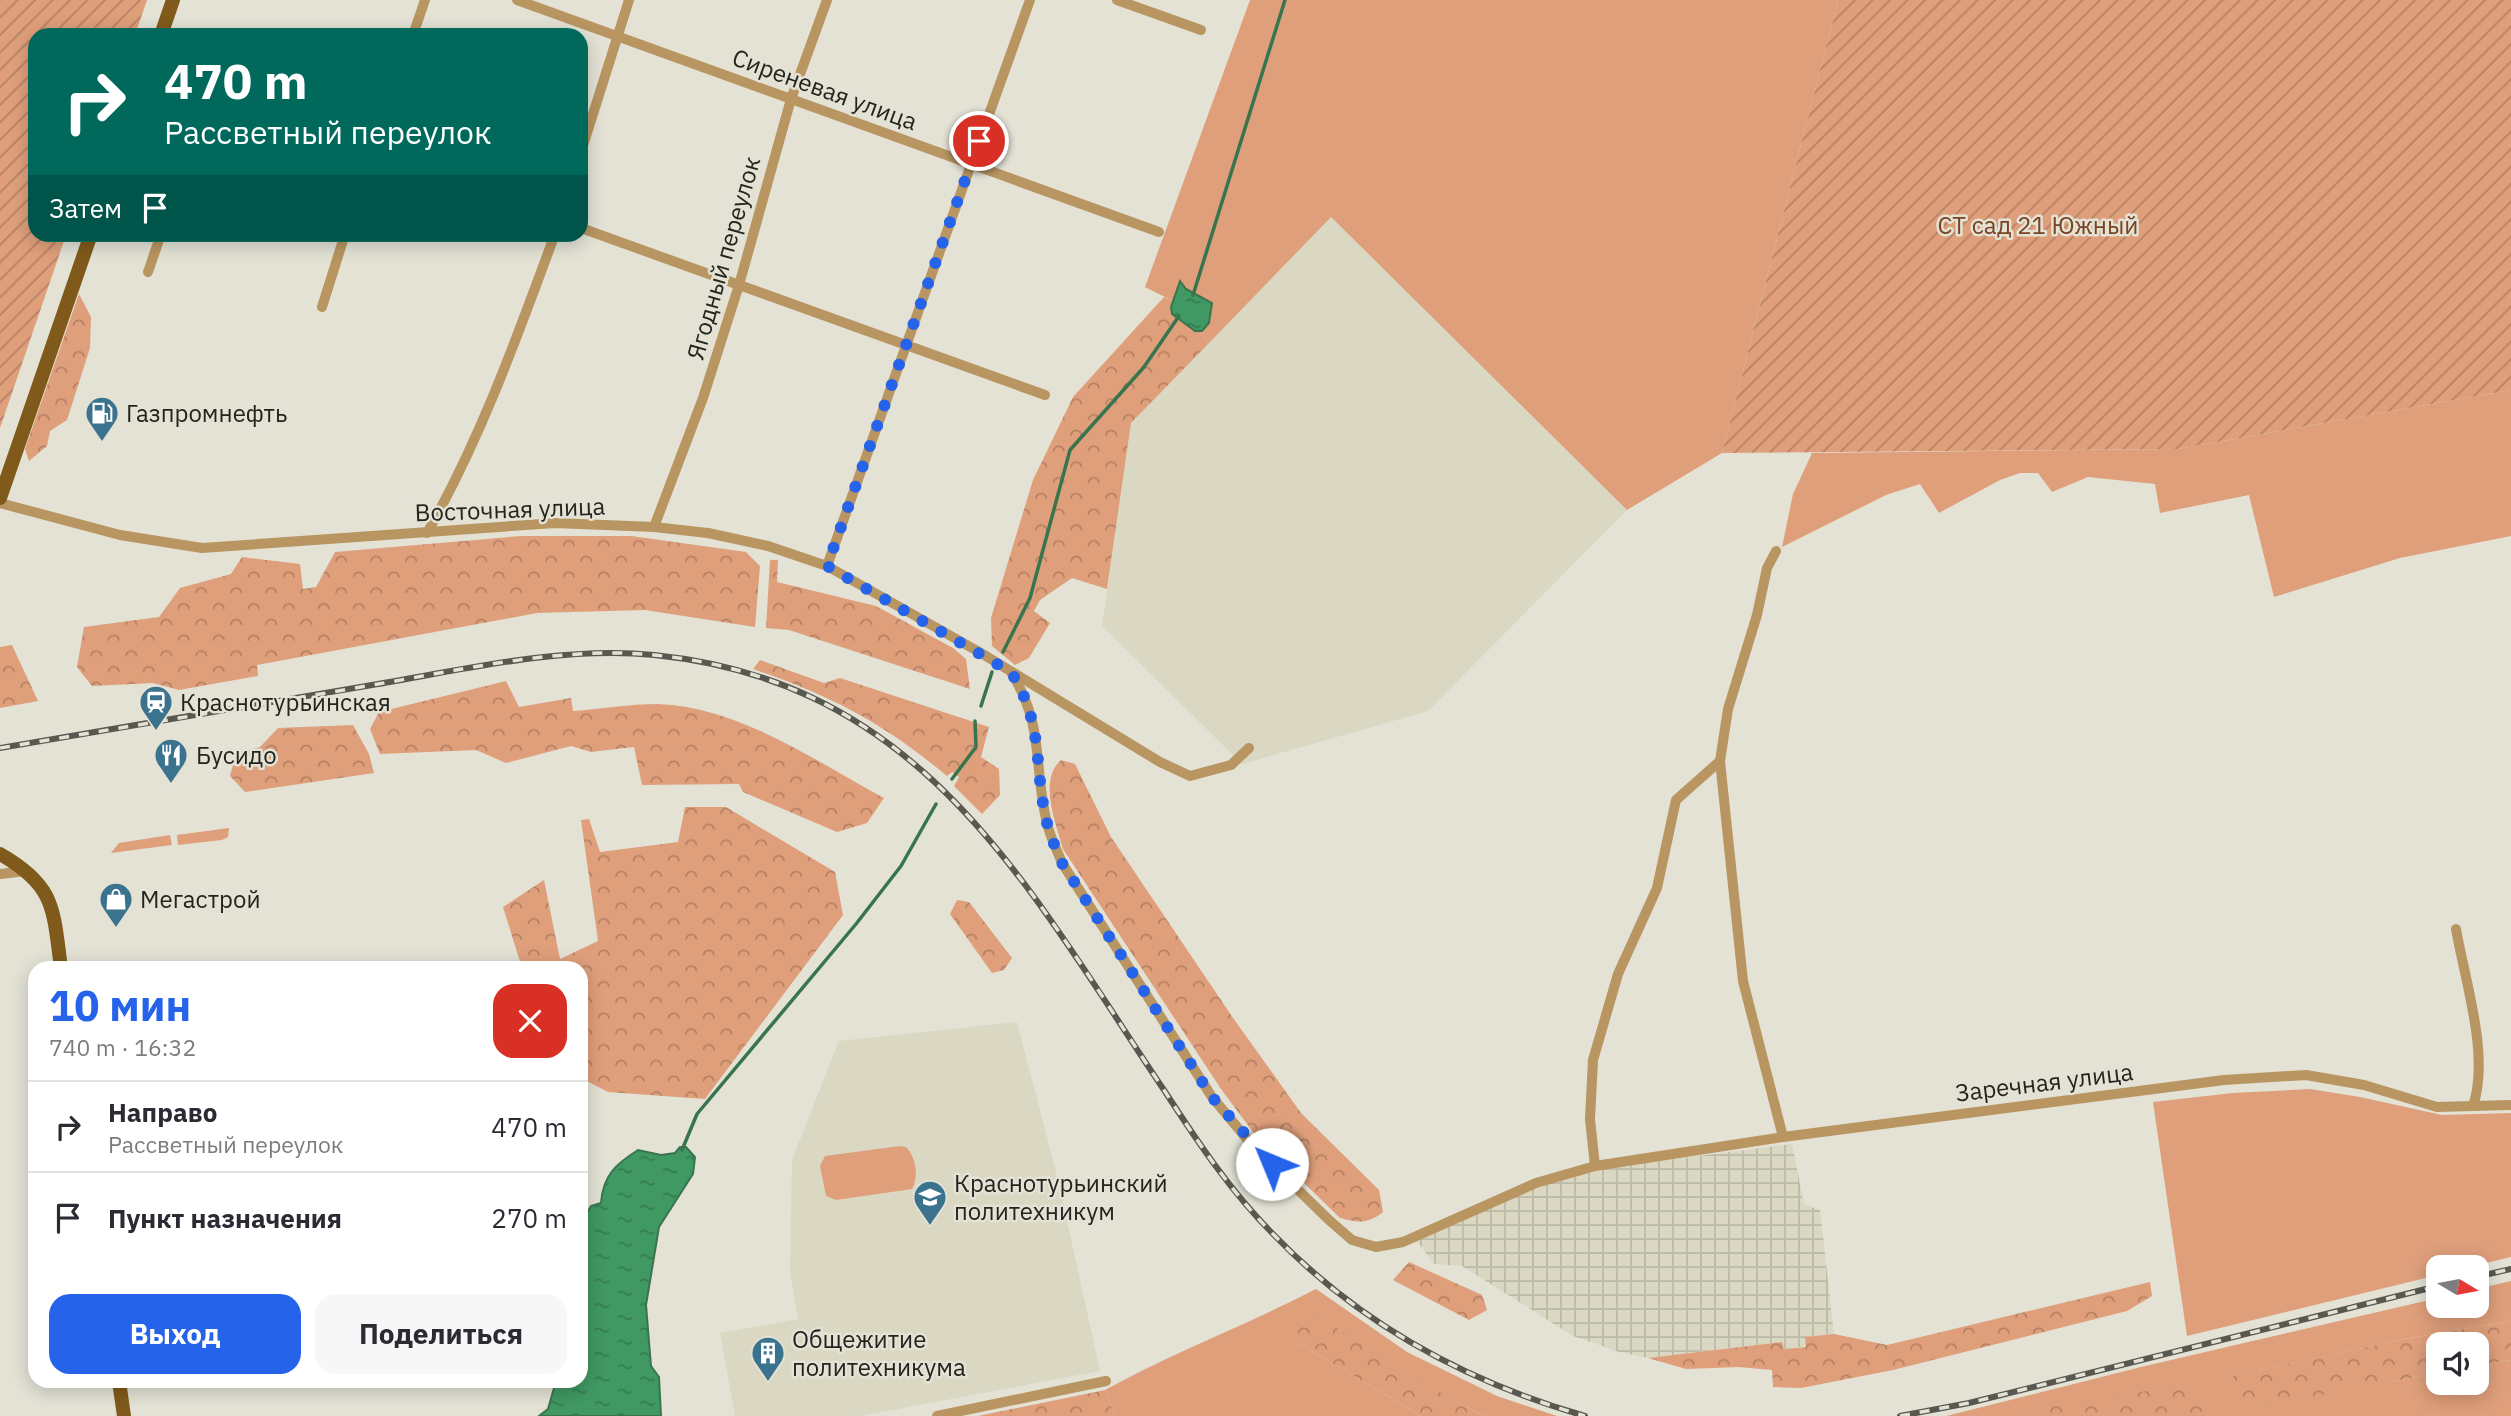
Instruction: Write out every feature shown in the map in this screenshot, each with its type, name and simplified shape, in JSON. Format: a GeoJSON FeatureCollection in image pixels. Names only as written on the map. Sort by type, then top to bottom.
{"type":"FeatureCollection","features":[{"type":"Feature","properties":{"kind":"main road"},"geometry":{"type":"LineString","coordinates":[[163,28],[173,0]]}},
{"type":"Feature","properties":{"kind":"main road"},"geometry":{"type":"LineString","coordinates":[[0,501],[88,242]]}},
{"type":"Feature","properties":{"kind":"main road"},"geometry":{"type":"LineString","coordinates":[[0,854],[26,871],[49,897],[60,961]]}},
{"type":"Feature","properties":{"kind":"main road"},"geometry":{"type":"LineString","coordinates":[[120,1388],[124,1416]]}},
{"type":"Feature","properties":{"kind":"street"},"geometry":{"type":"LineString","coordinates":[[415,28],[425,0]]}},
{"type":"Feature","properties":{"kind":"street","name":"Сиреневая улица"},"geometry":{"type":"LineString","coordinates":[[517,0],[1159,232]]}},
{"type":"Feature","properties":{"kind":"street"},"geometry":{"type":"LineString","coordinates":[[588,129],[629,0]]}},
{"type":"Feature","properties":{"kind":"street","name":"Ягодный переулок"},"geometry":{"type":"LineString","coordinates":[[654,527],[703,398],[739,285],[791,99],[827,0]]}},
{"type":"Feature","properties":{"kind":"street"},"geometry":{"type":"LineString","coordinates":[[827,566],[1030,0]]}},
{"type":"Feature","properties":{"kind":"street"},"geometry":{"type":"LineString","coordinates":[[1117,0],[1201,30]]}},
{"type":"Feature","properties":{"kind":"street"},"geometry":{"type":"LineString","coordinates":[[588,231],[1045,395]]}},
{"type":"Feature","properties":{"kind":"street"},"geometry":{"type":"LineString","coordinates":[[148,272],[158,242]]}},
{"type":"Feature","properties":{"kind":"street"},"geometry":{"type":"LineString","coordinates":[[322,307],[342,242]]}},
{"type":"Feature","properties":{"kind":"street"},"geometry":{"type":"LineString","coordinates":[[427,533],[467,461],[504,373],[552,242]]}},
{"type":"Feature","properties":{"kind":"street","name":"Восточная улица"},"geometry":{"type":"LineString","coordinates":[[0,501],[120,535],[202,548],[555,523],[654,527],[708,533],[756,544],[827,566],[1160,762],[1190,776],[1231,765],[1249,748]]}},
{"type":"Feature","properties":{"kind":"street"},"geometry":{"type":"LineString","coordinates":[[1776,551],[1767,568],[1757,615],[1728,709],[1721,739],[1720,761],[1743,981],[1783,1137]]}},
{"type":"Feature","properties":{"kind":"street","name":"Заречная улица"},"geometry":{"type":"LineString","coordinates":[[1011,672],[1025,694],[1033,718],[1047,823],[1062,863],[1212,1097],[1252,1144],[1352,1240],[1376,1247],[1403,1242],[1536,1183],[1595,1166],[1783,1137],[2224,1080],[2306,1075],[2364,1085],[2437,1107],[2511,1105]]}},
{"type":"Feature","properties":{"kind":"street"},"geometry":{"type":"LineString","coordinates":[[1595,1166],[1590,1119],[1593,1060],[1618,974],[1657,888],[1676,800],[1720,761]]}},
{"type":"Feature","properties":{"kind":"street"},"geometry":{"type":"LineString","coordinates":[[0,874],[26,871]]}},
{"type":"Feature","properties":{"kind":"street"},"geometry":{"type":"LineString","coordinates":[[2456,929],[2479,1054],[2480,1086],[2473,1106]]}},
{"type":"Feature","properties":{"kind":"street"},"geometry":{"type":"LineString","coordinates":[[937,1416],[1106,1381]]}},
{"type":"Feature","properties":{"kind":"shaded area"},"geometry":{"type":"Polygon","coordinates":[[[1330,216],[1627,510],[1428,711],[1242,764],[1102,626],[1131,423],[1330,216]]]}},
{"type":"Feature","properties":{"kind":"shaded area","name":"Краснотурьинский политехникум"},"geometry":{"type":"Polygon","coordinates":[[[1017,1022],[1059,1184],[1100,1371],[860,1416],[735,1416],[720,1333],[798,1319],[790,1271],[792,1160],[839,1041],[1017,1022]]]}},
{"type":"Feature","properties":{"kind":"shaded area"},"geometry":{"type":"Polygon","coordinates":[[[1792,1144],[1804,1204],[1820,1210],[1834,1334],[1806,1337],[1807,1346],[1783,1349],[1782,1342],[1648,1358],[1619,1352],[1573,1336],[1462,1266],[1434,1264],[1417,1241],[1538,1186],[1596,1169],[1792,1144]]]}},
{"type":"Feature","properties":{"kind":"green space"},"geometry":{"type":"Polygon","coordinates":[[[0,0],[147,0],[137,28],[28,28],[28,242],[64,242],[0,428],[0,0]]]}},
{"type":"Feature","properties":{"kind":"green space"},"geometry":{"type":"Polygon","coordinates":[[[1250,0],[1838,0],[1722,453],[1627,510],[1331,217],[1208,344],[1202,331],[1209,323],[1212,302],[1186,289],[1176,292],[1173,301],[1145,287],[1250,0]]]}},
{"type":"Feature","properties":{"kind":"green space","name":"СТ сад 21 Южный"},"geometry":{"type":"Polygon","coordinates":[[[1838,0],[2511,0],[2511,390],[2178,449],[1722,453],[1838,0]]]}},
{"type":"Feature","properties":{"kind":"green space"},"geometry":{"type":"Polygon","coordinates":[[[79,294],[91,317],[90,348],[67,420],[50,431],[47,446],[29,461],[25,449],[79,294]]]}},
{"type":"Feature","properties":{"kind":"green space"},"geometry":{"type":"Polygon","coordinates":[[[1164,297],[1173,301],[1172,314],[1194,331],[1202,331],[1208,344],[1131,423],[1107,589],[1072,578],[1040,600],[1034,611],[1050,623],[1029,658],[1015,665],[992,646],[991,618],[1033,480],[1073,397],[1164,297]]]}},
{"type":"Feature","properties":{"kind":"green space"},"geometry":{"type":"Polygon","coordinates":[[[2511,390],[2511,536],[2400,558],[2274,597],[2249,495],[2160,513],[2155,484],[2088,477],[2052,492],[2038,473],[2020,473],[2000,480],[1939,513],[1920,484],[1886,495],[1782,547],[1793,494],[1812,453],[2178,449],[2511,390]]]}},
{"type":"Feature","properties":{"kind":"green space"},"geometry":{"type":"Polygon","coordinates":[[[521,536],[631,536],[746,552],[760,566],[755,627],[645,610],[537,613],[257,665],[258,676],[179,690],[153,683],[92,686],[77,667],[84,627],[159,617],[180,588],[231,574],[242,557],[300,564],[303,589],[316,587],[335,552],[521,536]]]}},
{"type":"Feature","properties":{"kind":"green space"},"geometry":{"type":"Polygon","coordinates":[[[770,560],[778,560],[777,582],[876,606],[953,648],[966,659],[970,689],[789,630],[766,628],[770,560]]]}},
{"type":"Feature","properties":{"kind":"green space"},"geometry":{"type":"Polygon","coordinates":[[[12,645],[38,701],[0,708],[0,647],[12,645]]]}},
{"type":"Feature","properties":{"kind":"green space"},"geometry":{"type":"Polygon","coordinates":[[[760,660],[824,683],[840,678],[989,727],[981,757],[999,769],[1000,795],[982,814],[954,786],[959,777],[952,772],[947,776],[901,741],[856,713],[808,690],[753,669],[760,660]]]}},
{"type":"Feature","properties":{"kind":"green space"},"geometry":{"type":"Polygon","coordinates":[[[506,681],[519,707],[571,698],[573,711],[658,704],[688,707],[718,715],[776,738],[884,798],[867,823],[837,832],[743,792],[739,784],[642,785],[634,747],[591,752],[571,746],[506,763],[476,750],[380,754],[370,729],[379,712],[506,681]]]}},
{"type":"Feature","properties":{"kind":"green space"},"geometry":{"type":"Polygon","coordinates":[[[353,725],[369,754],[374,773],[245,792],[230,776],[236,753],[260,747],[278,728],[353,725]]]}},
{"type":"Feature","properties":{"kind":"green space"},"geometry":{"type":"Polygon","coordinates":[[[1061,760],[1075,764],[1111,837],[1301,1113],[1379,1190],[1383,1212],[1378,1216],[1363,1221],[1340,1218],[1256,1136],[1221,1089],[1063,849],[1053,815],[1050,790],[1054,769],[1061,760]]]}},
{"type":"Feature","properties":{"kind":"green space"},"geometry":{"type":"Polygon","coordinates":[[[685,807],[726,807],[835,872],[843,915],[705,1099],[608,1092],[588,1082],[588,961],[520,961],[503,907],[544,880],[560,959],[598,941],[581,820],[589,819],[600,852],[678,842],[685,807]]]}},
{"type":"Feature","properties":{"kind":"green space"},"geometry":{"type":"Polygon","coordinates":[[[229,828],[228,837],[222,840],[178,845],[177,835],[229,828]]]}},
{"type":"Feature","properties":{"kind":"green space"},"geometry":{"type":"Polygon","coordinates":[[[170,835],[172,845],[111,853],[119,843],[170,835]]]}},
{"type":"Feature","properties":{"kind":"green space"},"geometry":{"type":"Polygon","coordinates":[[[957,900],[969,902],[1012,958],[1004,970],[992,973],[950,914],[957,900]]]}},
{"type":"Feature","properties":{"kind":"green space"},"geometry":{"type":"Polygon","coordinates":[[[2310,1089],[2442,1115],[2511,1113],[2511,1257],[2489,1262],[2489,1255],[2426,1255],[2426,1278],[2187,1336],[2153,1102],[2233,1093],[2310,1089]]]}},
{"type":"Feature","properties":{"kind":"green space"},"geometry":{"type":"Polygon","coordinates":[[[906,1147],[914,1162],[916,1173],[912,1189],[836,1200],[826,1196],[820,1166],[825,1156],[906,1147]]]}},
{"type":"Feature","properties":{"kind":"green space"},"geometry":{"type":"Polygon","coordinates":[[[1409,1262],[1482,1295],[1487,1310],[1469,1320],[1393,1280],[1409,1262]]]}},
{"type":"Feature","properties":{"kind":"green space"},"geometry":{"type":"Polygon","coordinates":[[[2511,1281],[2511,1321],[2446,1332],[2426,1332],[2426,1335],[2231,1377],[2231,1393],[2390,1382],[2426,1375],[2426,1395],[2489,1395],[2489,1364],[2511,1360],[2511,1416],[2199,1416],[2206,1404],[2045,1408],[2029,1416],[1946,1416],[2141,1367],[2426,1301],[2426,1318],[2489,1318],[2489,1286],[2511,1281]]]}},
{"type":"Feature","properties":{"kind":"green space"},"geometry":{"type":"Polygon","coordinates":[[[2150,1282],[2152,1296],[2127,1311],[1893,1370],[1801,1388],[1773,1387],[1772,1370],[1739,1367],[1686,1369],[1648,1358],[1782,1342],[1784,1349],[1806,1347],[1805,1337],[1834,1334],[1887,1345],[2150,1282]]]}},
{"type":"Feature","properties":{"kind":"green space"},"geometry":{"type":"Polygon","coordinates":[[[1316,1289],[1407,1352],[1497,1396],[1557,1416],[1484,1416],[1451,1399],[1295,1341],[1421,1416],[1115,1416],[1105,1390],[1316,1289]]]}},
{"type":"Feature","properties":{"kind":"green space"},"geometry":{"type":"Polygon","coordinates":[[[1301,1316],[1320,1318],[1451,1399],[1484,1416],[1421,1416],[1295,1341],[1301,1316]]]}},
{"type":"Feature","properties":{"kind":"green space"},"geometry":{"type":"Polygon","coordinates":[[[2511,1321],[2511,1360],[2489,1364],[2489,1332],[2446,1332],[2511,1321]]]}},
{"type":"Feature","properties":{"kind":"green space"},"geometry":{"type":"Polygon","coordinates":[[[2426,1335],[2426,1375],[2243,1410],[2231,1393],[2230,1377],[2426,1335]]]}},
{"type":"Feature","properties":{"kind":"green space"},"geometry":{"type":"Polygon","coordinates":[[[2195,1383],[2202,1387],[2206,1405],[2199,1416],[2029,1416],[2044,1408],[2195,1383]]]}},
{"type":"Feature","properties":{"kind":"green space"},"geometry":{"type":"Polygon","coordinates":[[[1105,1390],[1115,1416],[978,1416],[1105,1390]]]}},
{"type":"Feature","properties":{"kind":"water"},"geometry":{"type":"Polygon","coordinates":[[[1180,281],[1186,289],[1212,303],[1209,323],[1202,331],[1195,331],[1172,314],[1171,307],[1180,281]]]}},
{"type":"Feature","properties":{"kind":"water"},"geometry":{"type":"Polygon","coordinates":[[[680,1147],[686,1147],[695,1157],[693,1174],[659,1227],[646,1305],[651,1366],[659,1377],[661,1416],[539,1416],[548,1409],[554,1388],[588,1388],[588,1211],[591,1206],[601,1203],[608,1178],[623,1160],[638,1150],[661,1155],[675,1153],[680,1147]]]}},
{"type":"Feature","properties":{"kind":"waterway"},"geometry":{"type":"LineString","coordinates":[[1193,295],[1285,0]]}},
{"type":"Feature","properties":{"kind":"waterway"},"geometry":{"type":"LineString","coordinates":[[1003,652],[1030,598],[1070,450],[1144,367],[1179,316]]}},
{"type":"Feature","properties":{"kind":"waterway"},"geometry":{"type":"LineString","coordinates":[[981,706],[992,672]]}},
{"type":"Feature","properties":{"kind":"waterway"},"geometry":{"type":"LineString","coordinates":[[952,779],[976,747],[975,721]]}},
{"type":"Feature","properties":{"kind":"waterway"},"geometry":{"type":"LineString","coordinates":[[682,1150],[697,1114],[901,866],[936,804]]}},
{"type":"Feature","properties":{"kind":"railway"},"geometry":{"type":"LineString","coordinates":[[0,748],[515,660],[585,654],[654,655],[748,673],[829,706],[899,751],[960,807],[1014,871],[1065,941],[1215,1166],[1258,1219],[1307,1267],[1379,1322],[1457,1367],[1499,1386],[1585,1416]]}},
{"type":"Feature","properties":{"kind":"railway"},"geometry":{"type":"LineString","coordinates":[[2489,1274],[2511,1269]]}},
{"type":"Feature","properties":{"kind":"railway"},"geometry":{"type":"LineString","coordinates":[[1900,1416],[1969,1403],[2426,1289]]}},
{"type":"Feature","properties":{"kind":"place","name":"Газпромнефть"},"geometry":{"type":"Point","coordinates":[102,443]}},
{"type":"Feature","properties":{"kind":"place","name":"Краснотурьинская"},"geometry":{"type":"Point","coordinates":[156,732]}},
{"type":"Feature","properties":{"kind":"place","name":"Бусидо"},"geometry":{"type":"Point","coordinates":[171,785]}},
{"type":"Feature","properties":{"kind":"place","name":"Мегастрой"},"geometry":{"type":"Point","coordinates":[116,929]}},
{"type":"Feature","properties":{"kind":"place","name":"Краснотурьинский политехникум"},"geometry":{"type":"Point","coordinates":[930,1227]}},
{"type":"Feature","properties":{"kind":"place","name":"Общежитие политехникума"},"geometry":{"type":"Point","coordinates":[768,1383]}},
{"type":"Feature","properties":{"kind":"route"},"geometry":{"type":"LineString","coordinates":[[979,141],[827,566],[1011,672],[1025,694],[1033,718],[1043,804],[1052,840],[1062,863],[1212,1097],[1272,1164]]}}]}
